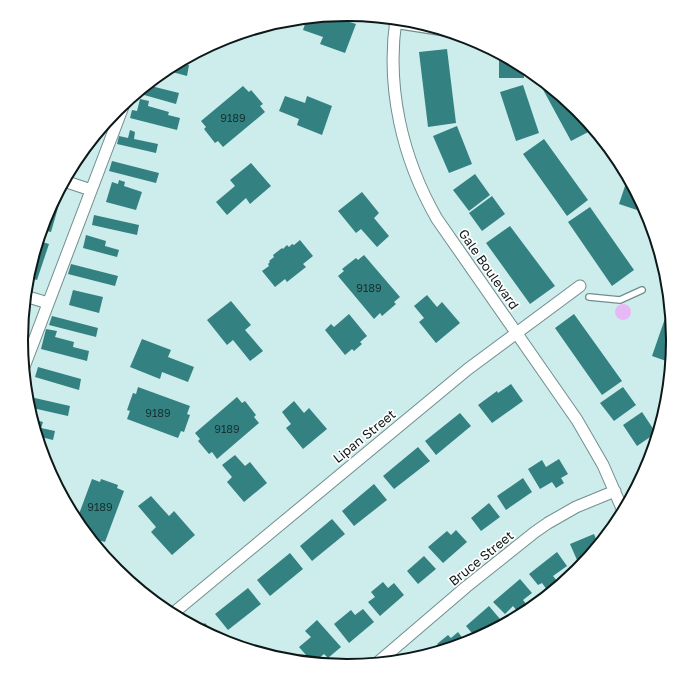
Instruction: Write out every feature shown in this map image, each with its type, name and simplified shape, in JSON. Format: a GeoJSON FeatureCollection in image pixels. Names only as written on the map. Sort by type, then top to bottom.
{"type":"FeatureCollection","features":[{"type":"Feature","properties":{"kind":"street","name":"Gale Boulevard"},"geometry":{"type":"LineString","coordinates":[[395,25],[392,57],[399,119],[406,147],[427,201],[437,219],[577,420],[603,465],[621,505]]}},
{"type":"Feature","properties":{"kind":"street"},"geometry":{"type":"LineString","coordinates":[[29,355],[118,119]]}},
{"type":"Feature","properties":{"kind":"street"},"geometry":{"type":"LineString","coordinates":[[70,183],[91,190]]}},
{"type":"Feature","properties":{"kind":"street","name":"Lipan Street"},"geometry":{"type":"LineString","coordinates":[[176,610],[468,369],[580,286]]}},
{"type":"Feature","properties":{"kind":"street"},"geometry":{"type":"LineString","coordinates":[[31,298],[48,304]]}},
{"type":"Feature","properties":{"kind":"street","name":"Bruce Street"},"geometry":{"type":"LineString","coordinates":[[384,658],[466,587],[535,532],[576,507],[615,490]]}},
{"type":"Feature","properties":{"kind":"lane"},"geometry":{"type":"LineString","coordinates":[[589,297],[620,300],[642,290]]}},
{"type":"Feature","properties":{"kind":"shaded area"},"geometry":{"type":"Polygon","coordinates":[[[623,304],[630,309],[631,312],[626,319],[623,320],[616,315],[615,312],[620,305],[623,304]]]}},
{"type":"Feature","properties":{"kind":"building"},"geometry":{"type":"Polygon","coordinates":[[[346,21],[356,24],[345,53],[320,44],[323,37],[303,30],[305,24],[346,21]]]}},
{"type":"Feature","properties":{"kind":"building"},"geometry":{"type":"Polygon","coordinates":[[[447,49],[456,123],[428,127],[419,52],[447,49]]]}},
{"type":"Feature","properties":{"kind":"building"},"geometry":{"type":"Polygon","coordinates":[[[499,60],[524,74],[524,78],[499,78],[499,60]]]}},
{"type":"Feature","properties":{"kind":"building"},"geometry":{"type":"Polygon","coordinates":[[[187,65],[189,65],[187,76],[174,72],[187,65]]]}},
{"type":"Feature","properties":{"kind":"building"},"geometry":{"type":"Polygon","coordinates":[[[523,85],[539,133],[516,141],[500,92],[523,85]]]}},
{"type":"Feature","properties":{"kind":"building"},"geometry":{"type":"Polygon","coordinates":[[[243,86],[249,92],[251,90],[263,104],[260,106],[265,112],[223,147],[218,141],[215,143],[204,129],[206,127],[201,121],[243,86]]]}},
{"type":"Feature","properties":{"kind":"building"},"geometry":{"type":"Polygon","coordinates":[[[154,87],[179,93],[176,104],[143,95],[154,87]]]}},
{"type":"Feature","properties":{"kind":"building"},"geometry":{"type":"Polygon","coordinates":[[[541,87],[558,100],[589,131],[571,141],[541,87]]]}},
{"type":"Feature","properties":{"kind":"building"},"geometry":{"type":"Polygon","coordinates":[[[285,96],[305,103],[307,96],[332,106],[322,135],[297,125],[299,119],[279,111],[285,96]]]}},
{"type":"Feature","properties":{"kind":"building"},"geometry":{"type":"Polygon","coordinates":[[[140,99],[149,101],[148,106],[169,112],[168,115],[180,118],[177,130],[130,118],[132,110],[137,111],[140,99]]]}},
{"type":"Feature","properties":{"kind":"building"},"geometry":{"type":"Polygon","coordinates":[[[457,126],[472,164],[449,173],[433,136],[457,126]]]}},
{"type":"Feature","properties":{"kind":"building"},"geometry":{"type":"Polygon","coordinates":[[[130,130],[135,132],[134,139],[158,144],[156,153],[117,144],[119,136],[128,138],[130,130]]]}},
{"type":"Feature","properties":{"kind":"building"},"geometry":{"type":"Polygon","coordinates":[[[544,139],[588,200],[567,216],[523,154],[544,139]]]}},
{"type":"Feature","properties":{"kind":"building"},"geometry":{"type":"Polygon","coordinates":[[[112,161],[159,173],[156,183],[109,171],[112,161]]]}},
{"type":"Feature","properties":{"kind":"building"},"geometry":{"type":"Polygon","coordinates":[[[251,163],[271,186],[250,204],[246,198],[227,215],[216,202],[235,186],[230,180],[251,163]]]}},
{"type":"Feature","properties":{"kind":"building"},"geometry":{"type":"Polygon","coordinates":[[[475,174],[490,195],[469,211],[453,190],[475,174]]]}},
{"type":"Feature","properties":{"kind":"building"},"geometry":{"type":"Polygon","coordinates":[[[119,180],[125,182],[124,186],[142,192],[136,210],[106,202],[112,182],[118,184],[119,180]]]}},
{"type":"Feature","properties":{"kind":"building"},"geometry":{"type":"Polygon","coordinates":[[[626,184],[640,211],[619,204],[626,184]]]}},
{"type":"Feature","properties":{"kind":"building"},"geometry":{"type":"Polygon","coordinates":[[[362,192],[379,213],[374,218],[389,236],[377,247],[361,229],[356,233],[338,211],[362,192]]]}},
{"type":"Feature","properties":{"kind":"building"},"geometry":{"type":"Polygon","coordinates":[[[492,196],[505,214],[482,231],[469,213],[492,196]]]}},
{"type":"Feature","properties":{"kind":"building"},"geometry":{"type":"Polygon","coordinates":[[[60,201],[51,232],[47,231],[60,201]]]}},
{"type":"Feature","properties":{"kind":"building"},"geometry":{"type":"Polygon","coordinates":[[[590,207],[634,270],[612,286],[568,222],[590,207]]]}},
{"type":"Feature","properties":{"kind":"building"},"geometry":{"type":"Polygon","coordinates":[[[94,215],[139,225],[137,235],[92,225],[94,215]]]}},
{"type":"Feature","properties":{"kind":"building"},"geometry":{"type":"Polygon","coordinates":[[[510,226],[555,286],[530,304],[486,243],[510,226]]]}},
{"type":"Feature","properties":{"kind":"building"},"geometry":{"type":"Polygon","coordinates":[[[86,235],[106,241],[105,246],[119,250],[117,257],[83,248],[86,235]]]}},
{"type":"Feature","properties":{"kind":"building"},"geometry":{"type":"Polygon","coordinates":[[[300,240],[313,256],[303,264],[306,267],[287,282],[285,279],[275,287],[262,271],[269,266],[269,261],[274,257],[273,255],[287,245],[289,247],[300,240]]]}},
{"type":"Feature","properties":{"kind":"building"},"geometry":{"type":"Polygon","coordinates":[[[44,242],[49,244],[37,280],[34,278],[44,242]]]}},
{"type":"Feature","properties":{"kind":"building"},"geometry":{"type":"Polygon","coordinates":[[[364,255],[400,297],[394,302],[396,304],[382,316],[380,313],[374,319],[338,276],[344,271],[342,269],[356,258],[358,260],[364,255]]]}},
{"type":"Feature","properties":{"kind":"building"},"geometry":{"type":"Polygon","coordinates":[[[71,264],[118,276],[115,286],[68,274],[71,264]]]}},
{"type":"Feature","properties":{"kind":"building"},"geometry":{"type":"Polygon","coordinates":[[[73,290],[103,297],[99,313],[69,305],[73,290]]]}},
{"type":"Feature","properties":{"kind":"building"},"geometry":{"type":"Polygon","coordinates":[[[427,295],[437,307],[442,302],[460,323],[436,343],[419,322],[424,318],[414,306],[427,295]]]}},
{"type":"Feature","properties":{"kind":"building"},"geometry":{"type":"Polygon","coordinates":[[[231,301],[251,325],[245,330],[263,351],[250,361],[233,340],[227,345],[207,320],[231,301]]]}},
{"type":"Feature","properties":{"kind":"building"},"geometry":{"type":"Polygon","coordinates":[[[349,314],[367,336],[360,342],[362,344],[354,351],[352,349],[345,355],[325,330],[331,324],[334,327],[349,314]]]}},
{"type":"Feature","properties":{"kind":"building"},"geometry":{"type":"Polygon","coordinates":[[[574,314],[622,381],[602,395],[555,328],[574,314]]]}},
{"type":"Feature","properties":{"kind":"building"},"geometry":{"type":"Polygon","coordinates":[[[52,316],[98,328],[96,337],[49,325],[52,316]]]}},
{"type":"Feature","properties":{"kind":"building"},"geometry":{"type":"Polygon","coordinates":[[[666,317],[666,361],[652,356],[666,317]]]}},
{"type":"Feature","properties":{"kind":"building"},"geometry":{"type":"Polygon","coordinates":[[[46,329],[57,331],[55,337],[74,342],[73,347],[89,351],[87,361],[41,349],[46,329]]]}},
{"type":"Feature","properties":{"kind":"building"},"geometry":{"type":"Polygon","coordinates":[[[142,339],[171,350],[168,357],[194,367],[188,382],[162,372],[160,379],[130,367],[142,339]]]}},
{"type":"Feature","properties":{"kind":"building"},"geometry":{"type":"Polygon","coordinates":[[[38,367],[81,379],[79,390],[35,377],[38,367]]]}},
{"type":"Feature","properties":{"kind":"building"},"geometry":{"type":"Polygon","coordinates":[[[511,384],[523,401],[492,423],[478,405],[497,391],[498,393],[511,384]]]}},
{"type":"Feature","properties":{"kind":"building"},"geometry":{"type":"Polygon","coordinates":[[[138,387],[190,406],[187,414],[190,415],[184,432],[181,431],[178,438],[127,419],[130,411],[127,410],[133,393],[136,394],[138,387]]]}},
{"type":"Feature","properties":{"kind":"building"},"geometry":{"type":"Polygon","coordinates":[[[623,387],[636,405],[614,421],[600,403],[623,387]]]}},
{"type":"Feature","properties":{"kind":"building"},"geometry":{"type":"Polygon","coordinates":[[[237,397],[242,403],[245,401],[256,415],[254,417],[259,423],[217,459],[212,452],[209,454],[198,441],[200,439],[195,433],[237,397]]]}},
{"type":"Feature","properties":{"kind":"building"},"geometry":{"type":"Polygon","coordinates":[[[33,398],[70,406],[68,416],[35,409],[33,398]]]}},
{"type":"Feature","properties":{"kind":"building"},"geometry":{"type":"Polygon","coordinates":[[[294,401],[304,413],[309,408],[327,429],[303,449],[286,428],[291,424],[282,412],[294,401]]]}},
{"type":"Feature","properties":{"kind":"building"},"geometry":{"type":"Polygon","coordinates":[[[642,412],[654,430],[652,436],[637,446],[623,425],[642,412]]]}},
{"type":"Feature","properties":{"kind":"building"},"geometry":{"type":"Polygon","coordinates":[[[460,413],[471,426],[436,455],[425,441],[460,413]]]}},
{"type":"Feature","properties":{"kind":"building"},"geometry":{"type":"Polygon","coordinates":[[[38,421],[43,422],[41,428],[55,431],[53,440],[43,438],[38,421]]]}},
{"type":"Feature","properties":{"kind":"building"},"geometry":{"type":"Polygon","coordinates":[[[418,447],[430,461],[394,489],[383,476],[418,447]]]}},
{"type":"Feature","properties":{"kind":"building"},"geometry":{"type":"Polygon","coordinates":[[[235,455],[245,466],[250,462],[267,483],[244,502],[227,482],[232,477],[222,465],[235,455]]]}},
{"type":"Feature","properties":{"kind":"building"},"geometry":{"type":"Polygon","coordinates":[[[559,459],[568,474],[561,478],[564,483],[556,488],[552,482],[540,489],[528,469],[542,460],[546,467],[559,459]]]}},
{"type":"Feature","properties":{"kind":"building"},"geometry":{"type":"Polygon","coordinates":[[[523,478],[532,492],[506,510],[497,496],[523,478]]]}},
{"type":"Feature","properties":{"kind":"building"},"geometry":{"type":"Polygon","coordinates":[[[92,479],[100,482],[101,479],[118,485],[117,488],[124,491],[105,542],[98,540],[79,513],[92,479]]]}},
{"type":"Feature","properties":{"kind":"building"},"geometry":{"type":"Polygon","coordinates":[[[374,484],[387,500],[354,526],[342,511],[374,484]]]}},
{"type":"Feature","properties":{"kind":"building"},"geometry":{"type":"Polygon","coordinates":[[[151,496],[169,516],[174,511],[195,535],[172,555],[151,532],[156,527],[138,506],[151,496]]]}},
{"type":"Feature","properties":{"kind":"building"},"geometry":{"type":"Polygon","coordinates":[[[489,503],[500,517],[481,531],[471,518],[489,503]]]}},
{"type":"Feature","properties":{"kind":"building"},"geometry":{"type":"Polygon","coordinates":[[[332,519],[345,534],[312,561],[300,546],[332,519]]]}},
{"type":"Feature","properties":{"kind":"building"},"geometry":{"type":"Polygon","coordinates":[[[456,530],[467,542],[443,563],[428,547],[447,531],[451,535],[456,530]]]}},
{"type":"Feature","properties":{"kind":"building"},"geometry":{"type":"Polygon","coordinates":[[[594,534],[597,540],[581,558],[577,560],[570,544],[594,534]]]}},
{"type":"Feature","properties":{"kind":"building"},"geometry":{"type":"Polygon","coordinates":[[[557,552],[567,566],[553,576],[558,581],[547,590],[542,583],[538,585],[529,574],[557,552]]]}},
{"type":"Feature","properties":{"kind":"building"},"geometry":{"type":"Polygon","coordinates":[[[290,553],[303,569],[270,596],[257,580],[290,553]]]}},
{"type":"Feature","properties":{"kind":"building"},"geometry":{"type":"Polygon","coordinates":[[[424,556],[436,569],[418,584],[407,571],[424,556]]]}},
{"type":"Feature","properties":{"kind":"building"},"geometry":{"type":"Polygon","coordinates":[[[520,579],[532,593],[523,600],[527,605],[517,611],[513,606],[505,614],[493,602],[520,579]]]}},
{"type":"Feature","properties":{"kind":"building"},"geometry":{"type":"Polygon","coordinates":[[[383,582],[388,588],[394,583],[404,595],[380,616],[368,602],[375,597],[371,592],[383,582]]]}},
{"type":"Feature","properties":{"kind":"building"},"geometry":{"type":"Polygon","coordinates":[[[248,588],[261,604],[228,630],[215,614],[248,588]]]}},
{"type":"Feature","properties":{"kind":"building"},"geometry":{"type":"Polygon","coordinates":[[[489,606],[500,619],[497,623],[473,635],[466,626],[489,606]]]}},
{"type":"Feature","properties":{"kind":"building"},"geometry":{"type":"Polygon","coordinates":[[[363,609],[374,622],[349,643],[334,624],[351,610],[355,615],[363,609]]]}},
{"type":"Feature","properties":{"kind":"building"},"geometry":{"type":"Polygon","coordinates":[[[317,620],[341,647],[328,658],[324,654],[319,658],[308,657],[299,647],[311,637],[305,631],[317,620]]]}},
{"type":"Feature","properties":{"kind":"building"},"geometry":{"type":"Polygon","coordinates":[[[205,623],[210,629],[206,627],[203,625],[205,623]]]}},
{"type":"Feature","properties":{"kind":"building"},"geometry":{"type":"Polygon","coordinates":[[[458,632],[463,638],[439,646],[437,644],[448,635],[451,638],[458,632]]]}}]}
